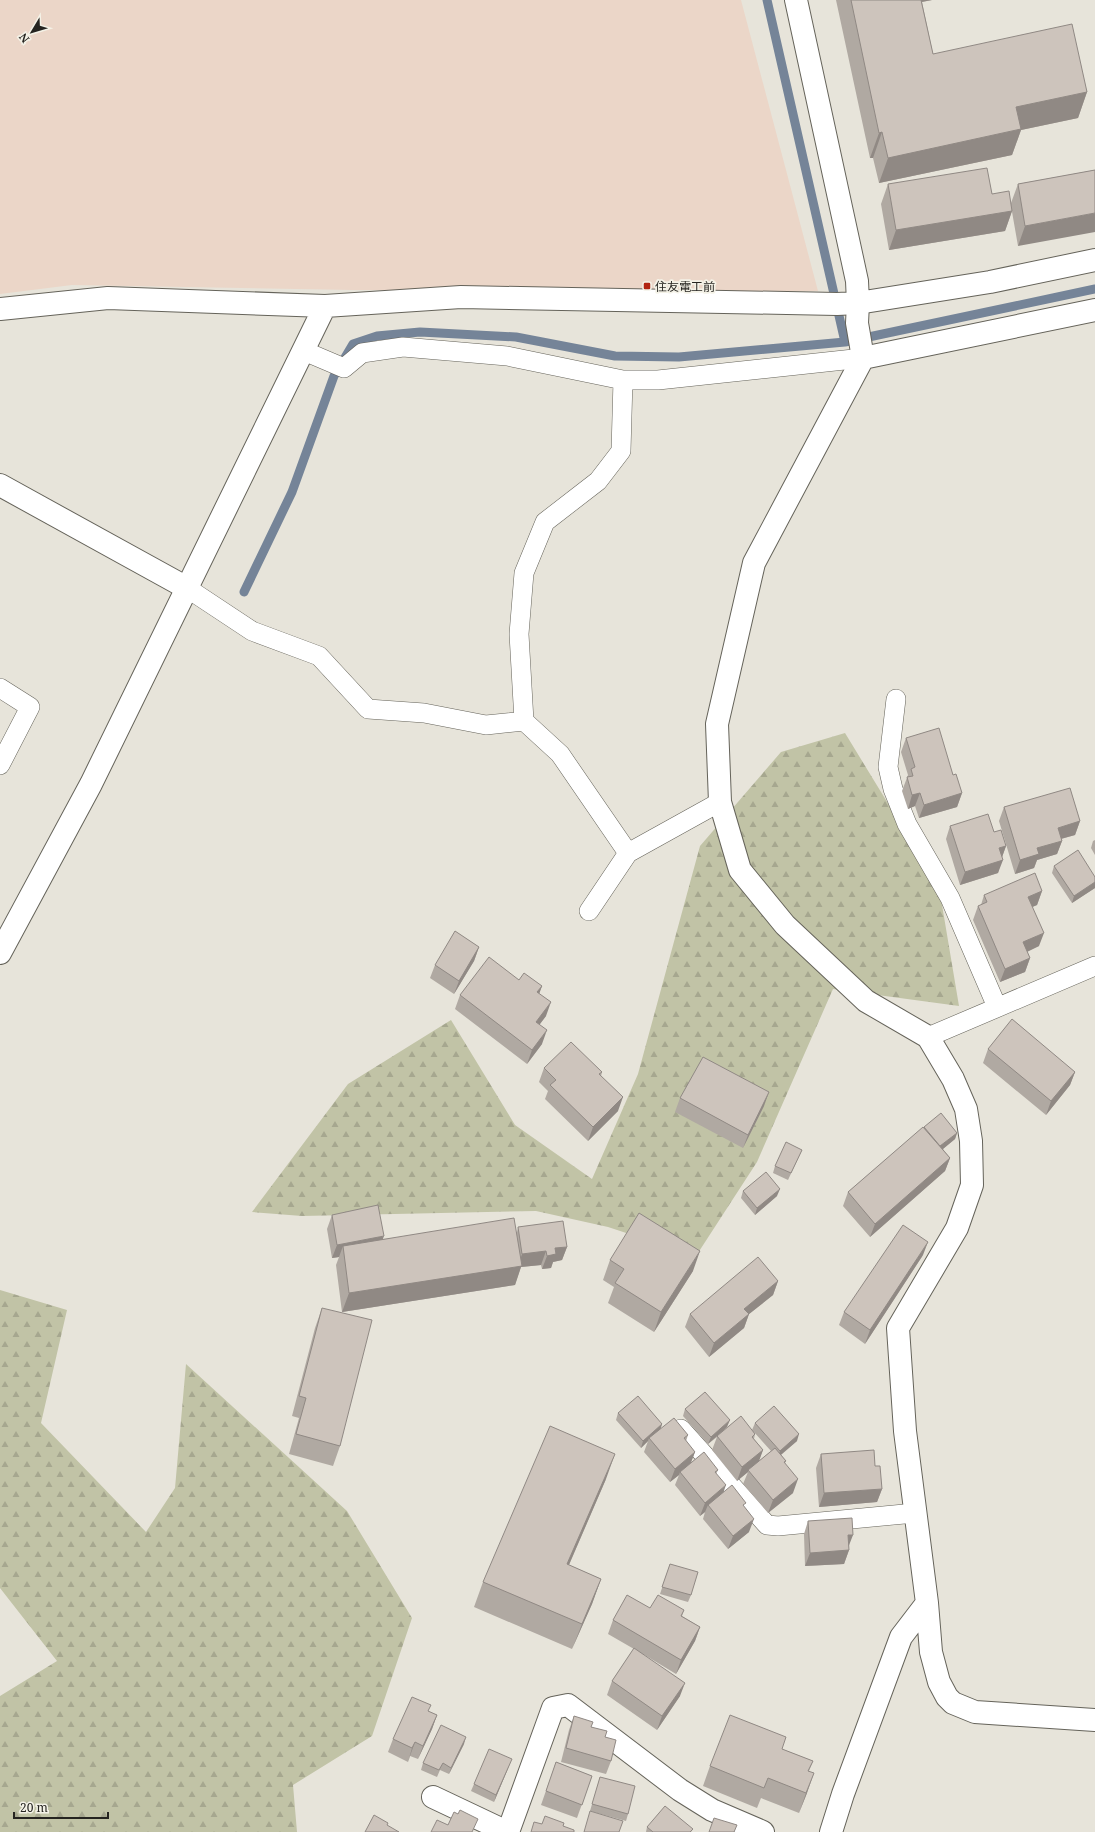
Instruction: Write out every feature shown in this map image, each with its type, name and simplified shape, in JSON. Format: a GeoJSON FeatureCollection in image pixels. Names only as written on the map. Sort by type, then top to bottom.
{"type":"FeatureCollection","features":[{"type":"Feature","properties":{"kind":"street"},"geometry":{"type":"LineString","coordinates":[[796,0],[857,281],[850,310],[862,352],[754,563],[717,724],[720,802],[740,870],[785,925],[866,1001],[928,1037],[954,1079],[966,1109],[971,1140],[972,1185],[957,1228],[898,1328],[905,1431],[927,1604],[931,1652],[939,1682],[947,1697],[953,1703],[975,1712],[1095,1720]]}},
{"type":"Feature","properties":{"kind":"street"},"geometry":{"type":"LineString","coordinates":[[0,309],[108,298],[325,306],[461,297],[788,303],[850,310],[1095,260]]}},
{"type":"Feature","properties":{"kind":"street"},"geometry":{"type":"LineString","coordinates":[[0,953],[91,784],[325,306]]}},
{"type":"Feature","properties":{"kind":"street"},"geometry":{"type":"LineString","coordinates":[[862,352],[1095,310]]}},
{"type":"Feature","properties":{"kind":"street"},"geometry":{"type":"LineString","coordinates":[[0,485],[187,588]]}},
{"type":"Feature","properties":{"kind":"street"},"geometry":{"type":"LineString","coordinates":[[831,1832],[843,1794],[901,1637],[927,1604]]}},
{"type":"Feature","properties":{"kind":"street"},"geometry":{"type":"LineString","coordinates":[[433,1797],[507,1832],[553,1708],[568,1706],[680,1790],[712,1810],[763,1832]]}},
{"type":"Feature","properties":{"kind":"lane"},"geometry":{"type":"LineString","coordinates":[[304,351],[344,368],[362,353],[403,347],[507,356],[623,380],[658,380],[862,352]]}},
{"type":"Feature","properties":{"kind":"lane"},"geometry":{"type":"LineString","coordinates":[[623,380],[621,451],[598,481],[545,522],[524,573],[519,634],[524,721],[560,754],[628,853]]}},
{"type":"Feature","properties":{"kind":"lane"},"geometry":{"type":"LineString","coordinates":[[187,588],[252,631],[319,656],[368,709],[424,713],[486,725],[524,721]]}},
{"type":"Feature","properties":{"kind":"lane"},"geometry":{"type":"LineString","coordinates":[[0,688],[30,707],[0,765]]}},
{"type":"Feature","properties":{"kind":"lane"},"geometry":{"type":"LineString","coordinates":[[896,699],[888,767],[893,789],[907,824],[950,898],[997,1007]]}},
{"type":"Feature","properties":{"kind":"lane"},"geometry":{"type":"LineString","coordinates":[[589,911],[628,853],[720,802]]}},
{"type":"Feature","properties":{"kind":"lane"},"geometry":{"type":"LineString","coordinates":[[928,1037],[1095,966]]}},
{"type":"Feature","properties":{"kind":"lane"},"geometry":{"type":"LineString","coordinates":[[681,1429],[767,1525],[785,1525],[915,1513]]}},
{"type":"Feature","properties":{"kind":"shaded area"},"geometry":{"type":"Polygon","coordinates":[[[0,0],[741,0],[818,291],[353,290],[72,285],[0,294],[0,0]]]}},
{"type":"Feature","properties":{"kind":"green space"},"geometry":{"type":"Polygon","coordinates":[[[845,733],[939,887],[959,1006],[833,989],[757,1162],[696,1256],[608,1227],[536,1211],[302,1216],[252,1212],[348,1084],[451,1020],[515,1125],[592,1179],[638,1074],[700,846],[781,752],[845,733]]]}},
{"type":"Feature","properties":{"kind":"green space"},"geometry":{"type":"Polygon","coordinates":[[[0,1290],[67,1310],[41,1423],[146,1532],[175,1488],[186,1364],[347,1511],[412,1618],[372,1736],[293,1785],[297,1832],[0,1832],[0,1696],[57,1661],[0,1588],[0,1290]]]}},
{"type":"Feature","properties":{"kind":"building"},"geometry":{"type":"Polygon","coordinates":[[[851,0],[921,0],[933,54],[1072,24],[1087,92],[1016,107],[1021,129],[888,158],[882,132],[879,133],[851,0]]]}},
{"type":"Feature","properties":{"kind":"building"},"geometry":{"type":"Polygon","coordinates":[[[987,168],[992,194],[1009,191],[1012,211],[896,230],[888,184],[987,168]]]}},
{"type":"Feature","properties":{"kind":"building"},"geometry":{"type":"Polygon","coordinates":[[[1095,170],[1095,213],[1025,226],[1018,184],[1095,170]]]}},
{"type":"Feature","properties":{"kind":"building"},"geometry":{"type":"Polygon","coordinates":[[[939,728],[953,775],[956,774],[962,793],[924,805],[920,793],[912,795],[907,777],[913,776],[911,769],[915,767],[906,738],[939,728]]]}},
{"type":"Feature","properties":{"kind":"building"},"geometry":{"type":"Polygon","coordinates":[[[1070,788],[1080,821],[1058,828],[1062,841],[1037,848],[1039,854],[1020,860],[1004,807],[1070,788]]]}},
{"type":"Feature","properties":{"kind":"building"},"geometry":{"type":"Polygon","coordinates":[[[988,814],[994,832],[1001,830],[1006,846],[999,848],[1003,860],[965,872],[950,826],[988,814]]]}},
{"type":"Feature","properties":{"kind":"building"},"geometry":{"type":"Polygon","coordinates":[[[1078,850],[1095,877],[1095,882],[1074,896],[1054,866],[1078,850]]]}},
{"type":"Feature","properties":{"kind":"building"},"geometry":{"type":"Polygon","coordinates":[[[1035,873],[1042,891],[1028,897],[1044,933],[1023,942],[1030,958],[1005,969],[978,906],[987,902],[984,895],[1035,873]]]}},
{"type":"Feature","properties":{"kind":"building"},"geometry":{"type":"Polygon","coordinates":[[[455,931],[479,947],[459,981],[435,965],[455,931]]]}},
{"type":"Feature","properties":{"kind":"building"},"geometry":{"type":"Polygon","coordinates":[[[489,957],[519,980],[524,973],[542,986],[537,992],[551,1002],[536,1022],[547,1030],[532,1050],[460,995],[489,957]]]}},
{"type":"Feature","properties":{"kind":"building"},"geometry":{"type":"Polygon","coordinates":[[[1012,1019],[1075,1072],[1051,1101],[988,1049],[1012,1019]]]}},
{"type":"Feature","properties":{"kind":"building"},"geometry":{"type":"Polygon","coordinates":[[[571,1042],[602,1072],[599,1074],[623,1097],[593,1127],[550,1085],[556,1080],[544,1068],[571,1042]]]}},
{"type":"Feature","properties":{"kind":"building"},"geometry":{"type":"Polygon","coordinates":[[[703,1057],[769,1092],[748,1135],[680,1098],[703,1057]]]}},
{"type":"Feature","properties":{"kind":"building"},"geometry":{"type":"Polygon","coordinates":[[[941,1113],[957,1133],[940,1146],[924,1127],[941,1113]]]}},
{"type":"Feature","properties":{"kind":"building"},"geometry":{"type":"Polygon","coordinates":[[[923,1127],[950,1158],[875,1224],[848,1192],[923,1127]]]}},
{"type":"Feature","properties":{"kind":"building"},"geometry":{"type":"Polygon","coordinates":[[[786,1142],[802,1150],[791,1173],[775,1166],[786,1142]]]}},
{"type":"Feature","properties":{"kind":"building"},"geometry":{"type":"Polygon","coordinates":[[[766,1172],[780,1189],[757,1208],[743,1191],[766,1172]]]}},
{"type":"Feature","properties":{"kind":"building"},"geometry":{"type":"Polygon","coordinates":[[[378,1205],[384,1236],[337,1245],[332,1215],[378,1205]]]}},
{"type":"Feature","properties":{"kind":"building"},"geometry":{"type":"Polygon","coordinates":[[[639,1213],[700,1251],[661,1312],[615,1283],[624,1269],[610,1260],[639,1213]]]}},
{"type":"Feature","properties":{"kind":"building"},"geometry":{"type":"Polygon","coordinates":[[[514,1218],[522,1266],[349,1293],[343,1246],[514,1218]]]}},
{"type":"Feature","properties":{"kind":"building"},"geometry":{"type":"Polygon","coordinates":[[[563,1221],[567,1247],[555,1248],[556,1254],[547,1256],[546,1251],[522,1254],[518,1227],[563,1221]]]}},
{"type":"Feature","properties":{"kind":"building"},"geometry":{"type":"Polygon","coordinates":[[[903,1225],[928,1242],[870,1330],[844,1312],[903,1225]]]}},
{"type":"Feature","properties":{"kind":"building"},"geometry":{"type":"Polygon","coordinates":[[[758,1257],[778,1281],[744,1309],[749,1314],[714,1343],[690,1314],[758,1257]]]}},
{"type":"Feature","properties":{"kind":"building"},"geometry":{"type":"Polygon","coordinates":[[[322,1308],[372,1320],[340,1446],[296,1434],[306,1398],[299,1396],[322,1308]]]}},
{"type":"Feature","properties":{"kind":"building"},"geometry":{"type":"Polygon","coordinates":[[[705,1392],[730,1420],[711,1437],[685,1409],[705,1392]]]}},
{"type":"Feature","properties":{"kind":"building"},"geometry":{"type":"Polygon","coordinates":[[[638,1396],[662,1424],[643,1441],[618,1413],[638,1396]]]}},
{"type":"Feature","properties":{"kind":"building"},"geometry":{"type":"Polygon","coordinates":[[[774,1406],[799,1434],[780,1451],[755,1423],[774,1406]]]}},
{"type":"Feature","properties":{"kind":"building"},"geometry":{"type":"Polygon","coordinates":[[[741,1416],[755,1434],[752,1437],[763,1450],[742,1467],[717,1436],[741,1416]]]}},
{"type":"Feature","properties":{"kind":"building"},"geometry":{"type":"Polygon","coordinates":[[[674,1418],[688,1435],[684,1438],[695,1452],[675,1469],[649,1438],[674,1418]]]}},
{"type":"Feature","properties":{"kind":"building"},"geometry":{"type":"Polygon","coordinates":[[[550,1426],[615,1454],[567,1564],[601,1579],[582,1624],[483,1582],[550,1426]]]}},
{"type":"Feature","properties":{"kind":"building"},"geometry":{"type":"Polygon","coordinates":[[[775,1448],[798,1479],[773,1500],[748,1470],[775,1448]]]}},
{"type":"Feature","properties":{"kind":"building"},"geometry":{"type":"Polygon","coordinates":[[[874,1450],[875,1466],[880,1466],[882,1489],[824,1493],[821,1454],[874,1450]]]}},
{"type":"Feature","properties":{"kind":"building"},"geometry":{"type":"Polygon","coordinates":[[[704,1452],[718,1470],[715,1472],[726,1485],[705,1503],[680,1472],[704,1452]]]}},
{"type":"Feature","properties":{"kind":"building"},"geometry":{"type":"Polygon","coordinates":[[[732,1485],[746,1503],[743,1505],[754,1519],[733,1536],[708,1505],[732,1485]]]}},
{"type":"Feature","properties":{"kind":"building"},"geometry":{"type":"Polygon","coordinates":[[[852,1518],[853,1535],[848,1535],[849,1550],[810,1553],[808,1521],[852,1518]]]}},
{"type":"Feature","properties":{"kind":"building"},"geometry":{"type":"Polygon","coordinates":[[[670,1564],[698,1572],[691,1595],[662,1587],[670,1564]]]}},
{"type":"Feature","properties":{"kind":"building"},"geometry":{"type":"Polygon","coordinates":[[[627,1595],[650,1608],[658,1595],[684,1610],[681,1616],[700,1627],[681,1660],[613,1620],[627,1595]]]}},
{"type":"Feature","properties":{"kind":"building"},"geometry":{"type":"Polygon","coordinates":[[[634,1648],[685,1683],[662,1716],[612,1681],[634,1648]]]}},
{"type":"Feature","properties":{"kind":"building"},"geometry":{"type":"Polygon","coordinates":[[[412,1697],[431,1705],[428,1711],[437,1715],[423,1746],[415,1742],[412,1748],[393,1739],[412,1697]]]}},
{"type":"Feature","properties":{"kind":"building"},"geometry":{"type":"Polygon","coordinates":[[[730,1715],[786,1737],[782,1749],[813,1761],[808,1771],[814,1773],[806,1793],[768,1778],[764,1788],[710,1766],[730,1715]]]}},
{"type":"Feature","properties":{"kind":"building"},"geometry":{"type":"Polygon","coordinates":[[[574,1716],[593,1722],[591,1727],[607,1731],[605,1737],[616,1740],[611,1761],[566,1748],[574,1716]]]}},
{"type":"Feature","properties":{"kind":"building"},"geometry":{"type":"Polygon","coordinates":[[[441,1725],[466,1737],[451,1768],[443,1763],[439,1770],[423,1763],[441,1725]]]}},
{"type":"Feature","properties":{"kind":"building"},"geometry":{"type":"Polygon","coordinates":[[[489,1749],[512,1759],[496,1795],[474,1784],[489,1749]]]}},
{"type":"Feature","properties":{"kind":"building"},"geometry":{"type":"Polygon","coordinates":[[[556,1762],[592,1776],[582,1805],[546,1791],[556,1762]]]}},
{"type":"Feature","properties":{"kind":"building"},"geometry":{"type":"Polygon","coordinates":[[[600,1777],[635,1786],[628,1814],[592,1804],[600,1777]]]}},
{"type":"Feature","properties":{"kind":"building"},"geometry":{"type":"Polygon","coordinates":[[[665,1806],[693,1829],[690,1832],[653,1832],[647,1827],[665,1806]]]}},
{"type":"Feature","properties":{"kind":"building"},"geometry":{"type":"Polygon","coordinates":[[[460,1810],[478,1819],[472,1832],[431,1832],[437,1820],[448,1825],[454,1812],[458,1814],[460,1810]]]}},
{"type":"Feature","properties":{"kind":"building"},"geometry":{"type":"Polygon","coordinates":[[[590,1811],[623,1821],[619,1832],[584,1832],[590,1811]]]}},
{"type":"Feature","properties":{"kind":"building"},"geometry":{"type":"Polygon","coordinates":[[[374,1815],[388,1823],[387,1825],[399,1832],[365,1832],[374,1815]]]}},
{"type":"Feature","properties":{"kind":"building"},"geometry":{"type":"Polygon","coordinates":[[[545,1816],[564,1823],[563,1826],[574,1830],[574,1832],[531,1832],[534,1822],[542,1824],[545,1816]]]}},
{"type":"Feature","properties":{"kind":"building"},"geometry":{"type":"Polygon","coordinates":[[[714,1818],[737,1825],[734,1832],[709,1832],[714,1818]]]}},
{"type":"Feature","properties":{"kind":"waterway"},"geometry":{"type":"LineString","coordinates":[[767,0],[845,342]]}},
{"type":"Feature","properties":{"kind":"waterway"},"geometry":{"type":"LineString","coordinates":[[244,592],[292,492],[334,376],[353,344],[377,336],[420,332],[516,337],[615,356],[679,357],[845,342],[1095,289]]}},
{"type":"Feature","properties":{"kind":"place","name":"住友電工前"},"geometry":{"type":"Point","coordinates":[647,286]}}]}
